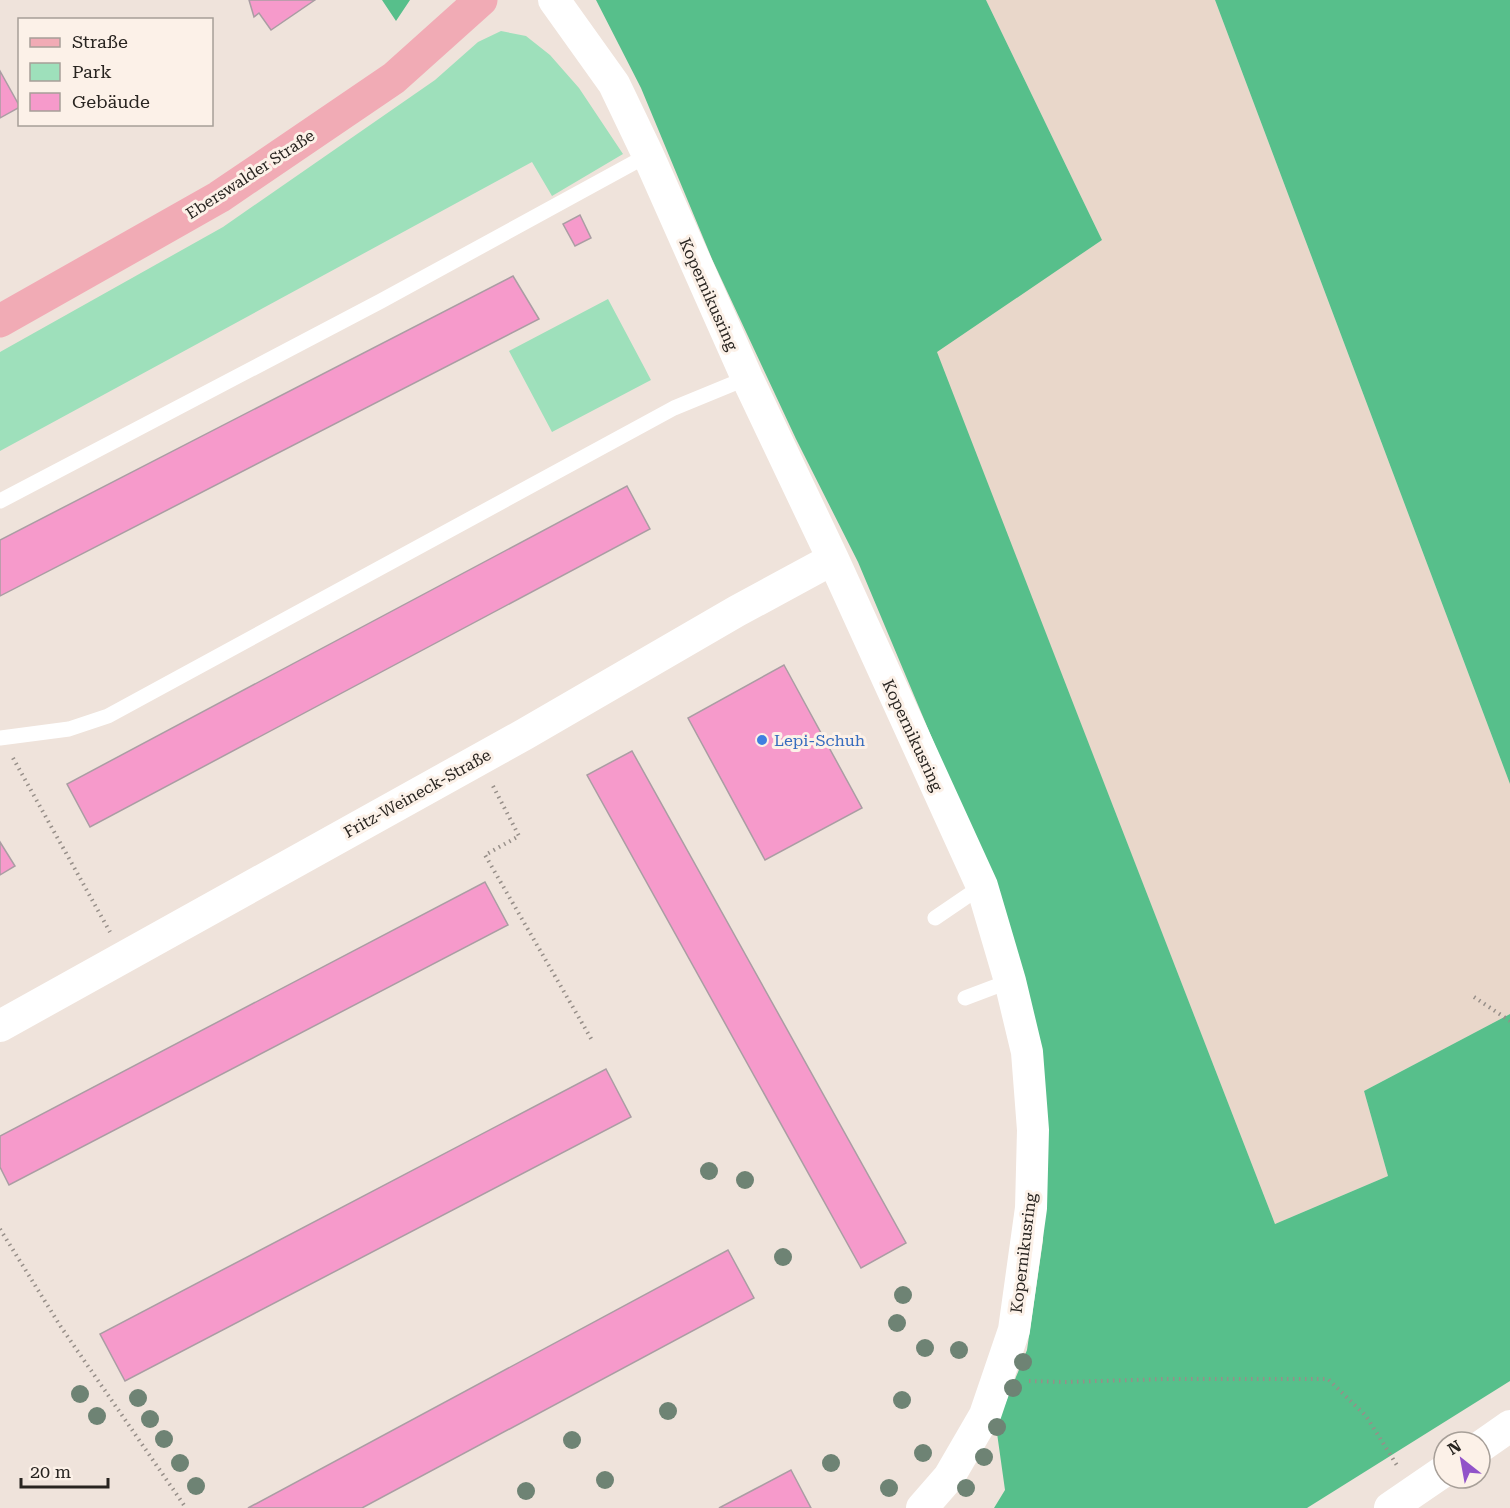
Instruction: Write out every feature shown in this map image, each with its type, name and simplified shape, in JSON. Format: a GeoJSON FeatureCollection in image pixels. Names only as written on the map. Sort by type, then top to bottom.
{"type":"FeatureCollection","features":[{"type":"Feature","properties":{"kind":"main road","name":"Eberswalder Straße"},"geometry":{"type":"LineString","coordinates":[[0,321],[219,197],[394,78],[481,0]]}},
{"type":"Feature","properties":{"kind":"street","name":"Kopernikusring"},"geometry":{"type":"LineString","coordinates":[[554,0],[614,84],[648,155],[747,378],[833,559],[982,885],[1010,981],[1027,1053],[1033,1130],[1031,1208],[1014,1330],[986,1415],[949,1478],[922,1508]]}},
{"type":"Feature","properties":{"kind":"street","name":"Fritz-Weineck-Straße"},"geometry":{"type":"LineString","coordinates":[[0,1026],[479,759],[737,610],[833,559]]}},
{"type":"Feature","properties":{"kind":"street"},"geometry":{"type":"LineString","coordinates":[[1492,1439],[1510,1426]]}},
{"type":"Feature","properties":{"kind":"street"},"geometry":{"type":"LineString","coordinates":[[1400,1501],[1432,1479]]}},
{"type":"Feature","properties":{"kind":"lane"},"geometry":{"type":"LineString","coordinates":[[0,501],[381,301],[648,155]]}},
{"type":"Feature","properties":{"kind":"lane"},"geometry":{"type":"LineString","coordinates":[[1,738],[69,729],[108,716],[674,408],[747,378]]}},
{"type":"Feature","properties":{"kind":"lane"},"geometry":{"type":"LineString","coordinates":[[935,918],[982,885]]}},
{"type":"Feature","properties":{"kind":"lane"},"geometry":{"type":"LineString","coordinates":[[964,998],[1010,981]]}},
{"type":"Feature","properties":{"kind":"path"},"geometry":{"type":"LineString","coordinates":[[1,738],[124,957]]}},
{"type":"Feature","properties":{"kind":"path"},"geometry":{"type":"LineString","coordinates":[[479,759],[519,836],[484,855],[592,1042]]}},
{"type":"Feature","properties":{"kind":"path"},"geometry":{"type":"LineString","coordinates":[[1474,997],[1510,1021]]}},
{"type":"Feature","properties":{"kind":"path"},"geometry":{"type":"LineString","coordinates":[[0,1229],[61,1327],[186,1508]]}},
{"type":"Feature","properties":{"kind":"path"},"geometry":{"type":"LineString","coordinates":[[997,1380],[1065,1382],[1166,1379],[1328,1379],[1366,1416],[1394,1458],[1400,1501]]}},
{"type":"Feature","properties":{"kind":"shaded area"},"geometry":{"type":"Polygon","coordinates":[[[986,0],[1215,0],[1510,784],[1510,1014],[1364,1091],[1388,1176],[1275,1224],[936,351],[1102,240],[986,0]]]}},
{"type":"Feature","properties":{"kind":"green space"},"geometry":{"type":"Polygon","coordinates":[[[382,0],[410,0],[396,21],[382,0]]]}},
{"type":"Feature","properties":{"kind":"green space"},"geometry":{"type":"Polygon","coordinates":[[[596,0],[986,0],[1102,240],[937,352],[1275,1224],[1388,1176],[1364,1091],[1510,1014],[1510,1381],[1307,1508],[994,1508],[1005,1490],[996,1426],[1027,1350],[1043,1240],[1045,1113],[955,793],[858,562],[796,439],[712,259],[641,88],[596,0]]]}},
{"type":"Feature","properties":{"kind":"green space"},"geometry":{"type":"Polygon","coordinates":[[[1215,0],[1510,0],[1510,784],[1215,0]]]}},
{"type":"Feature","properties":{"kind":"green space"},"geometry":{"type":"Polygon","coordinates":[[[501,31],[526,36],[550,55],[579,88],[623,154],[552,196],[532,162],[0,451],[0,352],[223,227],[435,80],[478,42],[501,31]]]}},
{"type":"Feature","properties":{"kind":"green space"},"geometry":{"type":"Polygon","coordinates":[[[608,299],[651,380],[552,432],[509,351],[608,299]]]}},
{"type":"Feature","properties":{"kind":"building"},"geometry":{"type":"Polygon","coordinates":[[[249,0],[315,0],[271,30],[259,13],[254,17],[249,0]]]}},
{"type":"Feature","properties":{"kind":"building"},"geometry":{"type":"Polygon","coordinates":[[[0,71],[18,103],[18,108],[0,118],[0,71]]]}},
{"type":"Feature","properties":{"kind":"building"},"geometry":{"type":"Polygon","coordinates":[[[580,215],[591,238],[575,246],[563,224],[580,215]]]}},
{"type":"Feature","properties":{"kind":"building"},"geometry":{"type":"Polygon","coordinates":[[[513,276],[539,319],[0,596],[0,540],[513,276]]]}},
{"type":"Feature","properties":{"kind":"building"},"geometry":{"type":"Polygon","coordinates":[[[627,486],[650,529],[90,827],[67,784],[627,486]]]}},
{"type":"Feature","properties":{"kind":"building"},"geometry":{"type":"Polygon","coordinates":[[[784,665],[862,808],[765,860],[688,718],[784,665]]]}},
{"type":"Feature","properties":{"kind":"building"},"geometry":{"type":"Polygon","coordinates":[[[632,751],[906,1243],[861,1268],[587,775],[632,751]]]}},
{"type":"Feature","properties":{"kind":"building"},"geometry":{"type":"Polygon","coordinates":[[[0,842],[15,866],[0,875],[0,842]]]}},
{"type":"Feature","properties":{"kind":"building"},"geometry":{"type":"Polygon","coordinates":[[[485,882],[508,925],[9,1185],[0,1167],[0,1136],[485,882]]]}},
{"type":"Feature","properties":{"kind":"building"},"geometry":{"type":"Polygon","coordinates":[[[606,1069],[631,1117],[125,1381],[100,1334],[606,1069]]]}},
{"type":"Feature","properties":{"kind":"building"},"geometry":{"type":"Polygon","coordinates":[[[728,1250],[754,1298],[362,1508],[248,1508],[728,1250]]]}},
{"type":"Feature","properties":{"kind":"building"},"geometry":{"type":"Polygon","coordinates":[[[791,1470],[811,1508],[719,1508],[757,1488],[791,1470]]]}},
{"type":"Feature","properties":{"kind":"place","name":"Lepi-Schuh"},"geometry":{"type":"Point","coordinates":[762,740]}}]}
